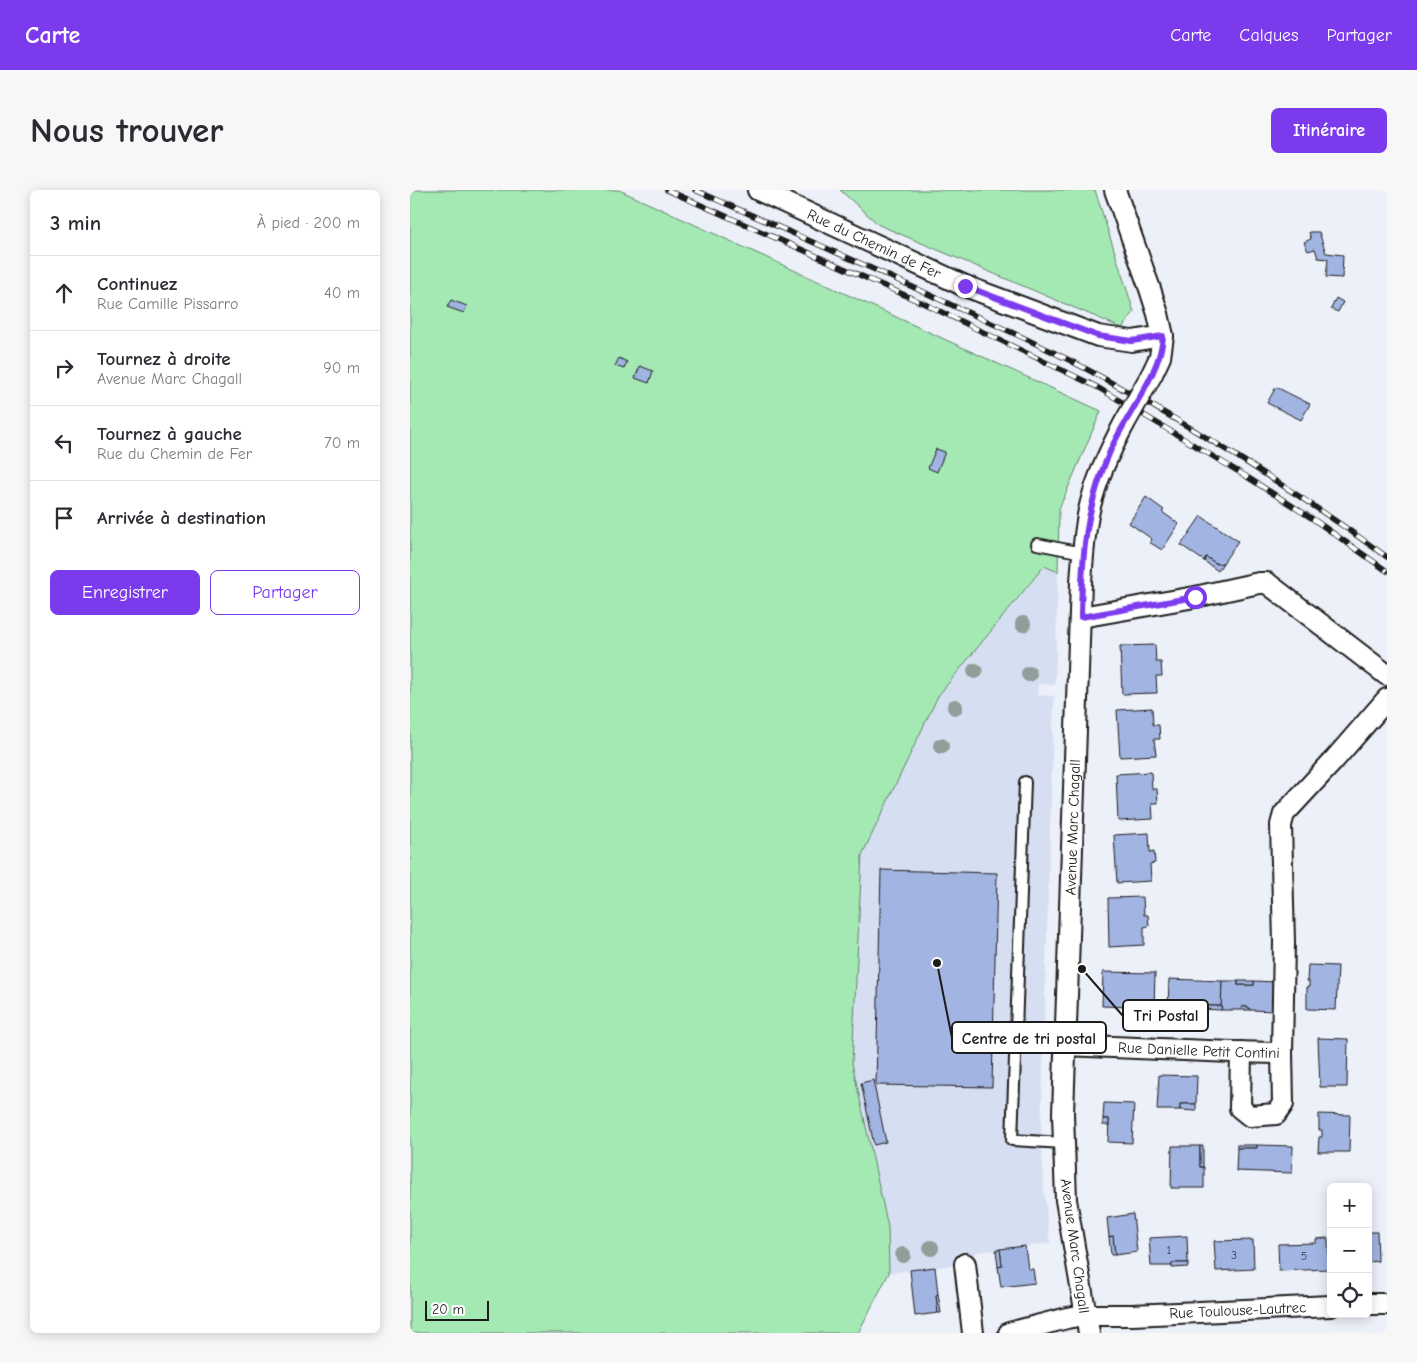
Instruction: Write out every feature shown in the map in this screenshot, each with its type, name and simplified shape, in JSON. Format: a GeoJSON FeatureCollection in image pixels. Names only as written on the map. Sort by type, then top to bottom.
{"type":"FeatureCollection","features":[{"type":"Feature","properties":{"kind":"street","name":"Rue du Chemin de Fer"},"geometry":{"type":"LineString","coordinates":[[758,190],[965,286],[1098,336],[1132,341],[1163,336]]}},
{"type":"Feature","properties":{"kind":"street"},"geometry":{"type":"LineString","coordinates":[[1116,190],[1150,289],[1163,336]]}},
{"type":"Feature","properties":{"kind":"street","name":"Avenue Marc Chagall"},"geometry":{"type":"LineString","coordinates":[[1087,1324],[1066,1200],[1064,1143],[1065,1045],[1083,553],[1090,505],[1097,482],[1111,448],[1160,358],[1163,336]]}},
{"type":"Feature","properties":{"kind":"street"},"geometry":{"type":"LineString","coordinates":[[1081,617],[1267,583],[1387,676]]}},
{"type":"Feature","properties":{"kind":"street","name":"Rue Danielle Petit Contini"},"geometry":{"type":"LineString","coordinates":[[1065,1045],[1282,1053],[1284,942],[1281,824],[1284,814],[1387,699]]}},
{"type":"Feature","properties":{"kind":"street"},"geometry":{"type":"LineString","coordinates":[[1241,1052],[1240,1108],[1250,1116],[1276,1114],[1283,1104],[1282,1053]]}},
{"type":"Feature","properties":{"kind":"street"},"geometry":{"type":"LineString","coordinates":[[965,1264],[973,1333]]}},
{"type":"Feature","properties":{"kind":"street"},"geometry":{"type":"LineString","coordinates":[[1372,1304],[1387,1304]]}},
{"type":"Feature","properties":{"kind":"street","name":"Rue Toulouse-Lautrec"},"geometry":{"type":"LineString","coordinates":[[1009,1333],[1087,1324],[1142,1314],[1327,1306]]}},
{"type":"Feature","properties":{"kind":"lane"},"geometry":{"type":"LineString","coordinates":[[1037,544],[1083,553]]}},
{"type":"Feature","properties":{"kind":"lane"},"geometry":{"type":"LineString","coordinates":[[1024,782],[1012,1140],[1064,1143]]}},
{"type":"Feature","properties":{"kind":"shaded area"},"geometry":{"type":"Polygon","coordinates":[[[1045,565],[1058,572],[1055,685],[1038,684],[1037,695],[1054,696],[1041,1136],[1044,1190],[1050,1243],[978,1252],[955,1265],[889,1273],[888,1227],[852,1063],[862,855],[938,696],[1045,565]]]}},
{"type":"Feature","properties":{"kind":"green space"},"geometry":{"type":"Polygon","coordinates":[[[410,190],[619,190],[1101,411],[1059,509],[1058,572],[1044,566],[938,696],[862,855],[852,1063],[888,1227],[889,1273],[858,1333],[410,1333],[410,190]]]}},
{"type":"Feature","properties":{"kind":"green space"},"geometry":{"type":"Polygon","coordinates":[[[840,190],[1095,190],[1134,312],[1122,328],[879,225],[840,190]]]}},
{"type":"Feature","properties":{"kind":"building"},"geometry":{"type":"Polygon","coordinates":[[[1309,232],[1319,232],[1326,253],[1343,255],[1342,278],[1326,277],[1328,259],[1318,258],[1315,249],[1308,251],[1304,242],[1311,239],[1309,232]]]}},
{"type":"Feature","properties":{"kind":"building"},"geometry":{"type":"Polygon","coordinates":[[[1336,298],[1343,302],[1338,312],[1331,309],[1336,298]]]}},
{"type":"Feature","properties":{"kind":"building"},"geometry":{"type":"Polygon","coordinates":[[[451,300],[467,306],[464,313],[447,307],[451,300]]]}},
{"type":"Feature","properties":{"kind":"building"},"geometry":{"type":"Polygon","coordinates":[[[619,358],[627,362],[624,369],[615,366],[619,358]]]}},
{"type":"Feature","properties":{"kind":"building"},"geometry":{"type":"Polygon","coordinates":[[[640,366],[653,371],[649,383],[635,378],[640,366]]]}},
{"type":"Feature","properties":{"kind":"building"},"geometry":{"type":"Polygon","coordinates":[[[1276,387],[1310,404],[1301,420],[1267,403],[1276,387]]]}},
{"type":"Feature","properties":{"kind":"building"},"geometry":{"type":"Polygon","coordinates":[[[936,449],[945,452],[937,472],[928,468],[936,449]]]}},
{"type":"Feature","properties":{"kind":"building"},"geometry":{"type":"Polygon","coordinates":[[[1146,497],[1179,524],[1162,550],[1149,542],[1152,539],[1129,523],[1146,497]]]}},
{"type":"Feature","properties":{"kind":"building"},"geometry":{"type":"Polygon","coordinates":[[[1201,516],[1238,541],[1223,563],[1217,564],[1206,557],[1204,561],[1181,545],[1201,516]]]}},
{"type":"Feature","properties":{"kind":"building"},"geometry":{"type":"Polygon","coordinates":[[[1206,557],[1217,564],[1223,563],[1218,571],[1204,561],[1206,557]]]}},
{"type":"Feature","properties":{"kind":"building"},"geometry":{"type":"Polygon","coordinates":[[[1155,645],[1156,662],[1161,662],[1162,676],[1156,676],[1157,693],[1122,694],[1120,646],[1155,645]]]}},
{"type":"Feature","properties":{"kind":"building"},"geometry":{"type":"Polygon","coordinates":[[[1152,708],[1153,725],[1159,725],[1160,739],[1154,739],[1156,755],[1120,757],[1117,710],[1152,708]]]}},
{"type":"Feature","properties":{"kind":"building"},"geometry":{"type":"Polygon","coordinates":[[[1151,772],[1152,789],[1157,789],[1158,803],[1152,803],[1153,819],[1118,821],[1116,774],[1151,772]]]}},
{"type":"Feature","properties":{"kind":"building"},"geometry":{"type":"Polygon","coordinates":[[[1149,833],[1150,852],[1154,851],[1155,863],[1150,864],[1151,881],[1117,883],[1114,835],[1149,833]]]}},
{"type":"Feature","properties":{"kind":"building"},"geometry":{"type":"Polygon","coordinates":[[[881,870],[997,873],[992,1087],[876,1085],[881,870]]]}},
{"type":"Feature","properties":{"kind":"building"},"geometry":{"type":"Polygon","coordinates":[[[1143,897],[1144,915],[1148,915],[1149,926],[1144,927],[1144,945],[1109,947],[1108,898],[1143,897]]]}},
{"type":"Feature","properties":{"kind":"building"},"geometry":{"type":"Polygon","coordinates":[[[1308,965],[1338,966],[1336,1010],[1307,1009],[1308,965]]]}},
{"type":"Feature","properties":{"kind":"building"},"geometry":{"type":"Polygon","coordinates":[[[1103,972],[1155,973],[1154,1007],[1138,1007],[1138,1004],[1131,1004],[1131,1007],[1102,1006],[1103,972]]]}},
{"type":"Feature","properties":{"kind":"building"},"geometry":{"type":"Polygon","coordinates":[[[1169,979],[1222,981],[1222,1006],[1202,1006],[1202,1009],[1168,1008],[1169,979]]]}},
{"type":"Feature","properties":{"kind":"building"},"geometry":{"type":"Polygon","coordinates":[[[1222,981],[1238,981],[1238,985],[1254,985],[1254,981],[1276,982],[1275,1011],[1251,1010],[1247,1007],[1242,1007],[1240,1010],[1221,1010],[1222,981]]]}},
{"type":"Feature","properties":{"kind":"building"},"geometry":{"type":"Polygon","coordinates":[[[1238,981],[1254,981],[1254,985],[1238,985],[1238,981]]]}},
{"type":"Feature","properties":{"kind":"building"},"geometry":{"type":"Polygon","coordinates":[[[1202,1006],[1222,1006],[1221,1010],[1202,1009],[1202,1006]]]}},
{"type":"Feature","properties":{"kind":"building"},"geometry":{"type":"Polygon","coordinates":[[[1242,1007],[1247,1007],[1251,1010],[1240,1010],[1242,1007]]]}},
{"type":"Feature","properties":{"kind":"building"},"geometry":{"type":"Polygon","coordinates":[[[1318,1038],[1348,1039],[1347,1087],[1320,1087],[1318,1038]]]}},
{"type":"Feature","properties":{"kind":"building"},"geometry":{"type":"Polygon","coordinates":[[[1159,1075],[1197,1076],[1196,1104],[1180,1104],[1180,1110],[1157,1110],[1159,1075]]]}},
{"type":"Feature","properties":{"kind":"building"},"geometry":{"type":"Polygon","coordinates":[[[873,1080],[886,1142],[874,1145],[861,1083],[873,1080]]]}},
{"type":"Feature","properties":{"kind":"building"},"geometry":{"type":"Polygon","coordinates":[[[1104,1103],[1134,1104],[1132,1143],[1108,1142],[1109,1119],[1103,1119],[1104,1103]]]}},
{"type":"Feature","properties":{"kind":"building"},"geometry":{"type":"Polygon","coordinates":[[[1180,1104],[1196,1104],[1196,1111],[1180,1110],[1180,1104]]]}},
{"type":"Feature","properties":{"kind":"building"},"geometry":{"type":"Polygon","coordinates":[[[1319,1114],[1350,1115],[1349,1152],[1318,1152],[1319,1137],[1322,1137],[1322,1130],[1319,1130],[1319,1114]]]}},
{"type":"Feature","properties":{"kind":"building"},"geometry":{"type":"Polygon","coordinates":[[[1103,1119],[1109,1119],[1109,1125],[1103,1125],[1103,1119]]]}},
{"type":"Feature","properties":{"kind":"building"},"geometry":{"type":"Polygon","coordinates":[[[1237,1145],[1257,1145],[1257,1148],[1237,1148],[1237,1145]]]}},
{"type":"Feature","properties":{"kind":"building"},"geometry":{"type":"Polygon","coordinates":[[[1257,1145],[1293,1146],[1292,1173],[1236,1171],[1237,1148],[1257,1148],[1257,1145]]]}},
{"type":"Feature","properties":{"kind":"building"},"geometry":{"type":"Polygon","coordinates":[[[1172,1146],[1200,1146],[1200,1167],[1204,1167],[1204,1188],[1171,1188],[1172,1146]]]}},
{"type":"Feature","properties":{"kind":"building"},"geometry":{"type":"Polygon","coordinates":[[[1200,1146],[1203,1146],[1203,1167],[1200,1167],[1200,1146]]]}},
{"type":"Feature","properties":{"kind":"building"},"geometry":{"type":"Polygon","coordinates":[[[1133,1214],[1137,1252],[1115,1255],[1113,1236],[1109,1237],[1107,1218],[1133,1214]]]}},
{"type":"Feature","properties":{"kind":"building"},"geometry":{"type":"Polygon","coordinates":[[[1372,1232],[1377,1232],[1378,1261],[1372,1262],[1372,1232]]]}},
{"type":"Feature","properties":{"kind":"building"},"geometry":{"type":"Polygon","coordinates":[[[1113,1236],[1115,1255],[1111,1255],[1109,1237],[1113,1236]]]}},
{"type":"Feature","properties":{"kind":"building"},"geometry":{"type":"Polygon","coordinates":[[[1187,1236],[1188,1263],[1172,1263],[1172,1266],[1151,1266],[1149,1238],[1187,1236]]]}},
{"type":"Feature","properties":{"kind":"building"},"geometry":{"type":"Polygon","coordinates":[[[1327,1238],[1327,1269],[1279,1271],[1278,1244],[1316,1243],[1316,1239],[1327,1238]]]}},
{"type":"Feature","properties":{"kind":"building"},"geometry":{"type":"Polygon","coordinates":[[[1253,1240],[1254,1269],[1216,1271],[1214,1241],[1253,1240]]]}},
{"type":"Feature","properties":{"kind":"building"},"geometry":{"type":"Polygon","coordinates":[[[1025,1246],[1028,1269],[1033,1269],[1035,1283],[1001,1287],[998,1267],[1002,1266],[1000,1249],[1025,1246]]]}},
{"type":"Feature","properties":{"kind":"building"},"geometry":{"type":"Polygon","coordinates":[[[1000,1249],[1002,1266],[998,1267],[996,1250],[1000,1249]]]}},
{"type":"Feature","properties":{"kind":"building"},"geometry":{"type":"Polygon","coordinates":[[[1172,1263],[1188,1263],[1188,1267],[1172,1268],[1172,1263]]]}},
{"type":"Feature","properties":{"kind":"building"},"geometry":{"type":"Polygon","coordinates":[[[935,1267],[938,1313],[915,1316],[910,1270],[935,1267]]]}},
{"type":"Feature","properties":{"kind":"building"},"geometry":{"type":"Polygon","coordinates":[[[938,1294],[941,1313],[938,1313],[936,1295],[938,1294]]]}},
{"type":"Feature","properties":{"kind":"railway"},"geometry":{"type":"LineString","coordinates":[[667,190],[925,304],[1097,387],[1244,475],[1313,519],[1387,571]]}},
{"type":"Feature","properties":{"kind":"railway"},"geometry":{"type":"LineString","coordinates":[[695,190],[893,278],[1085,368],[1140,398],[1248,463],[1387,557]]}},
{"type":"Feature","properties":{"kind":"place","name":"Centre de tri postal"},"geometry":{"type":"Point","coordinates":[937,963]}},
{"type":"Feature","properties":{"kind":"place","name":"Tri Postal"},"geometry":{"type":"Point","coordinates":[1082,969]}},
{"type":"Feature","properties":{"kind":"route"},"geometry":{"type":"LineString","coordinates":[[965,286],[1098,336],[1132,341],[1148,340],[1163,336],[1160,358],[1111,448],[1090,505],[1083,553],[1081,617],[1195,597]]}}]}
